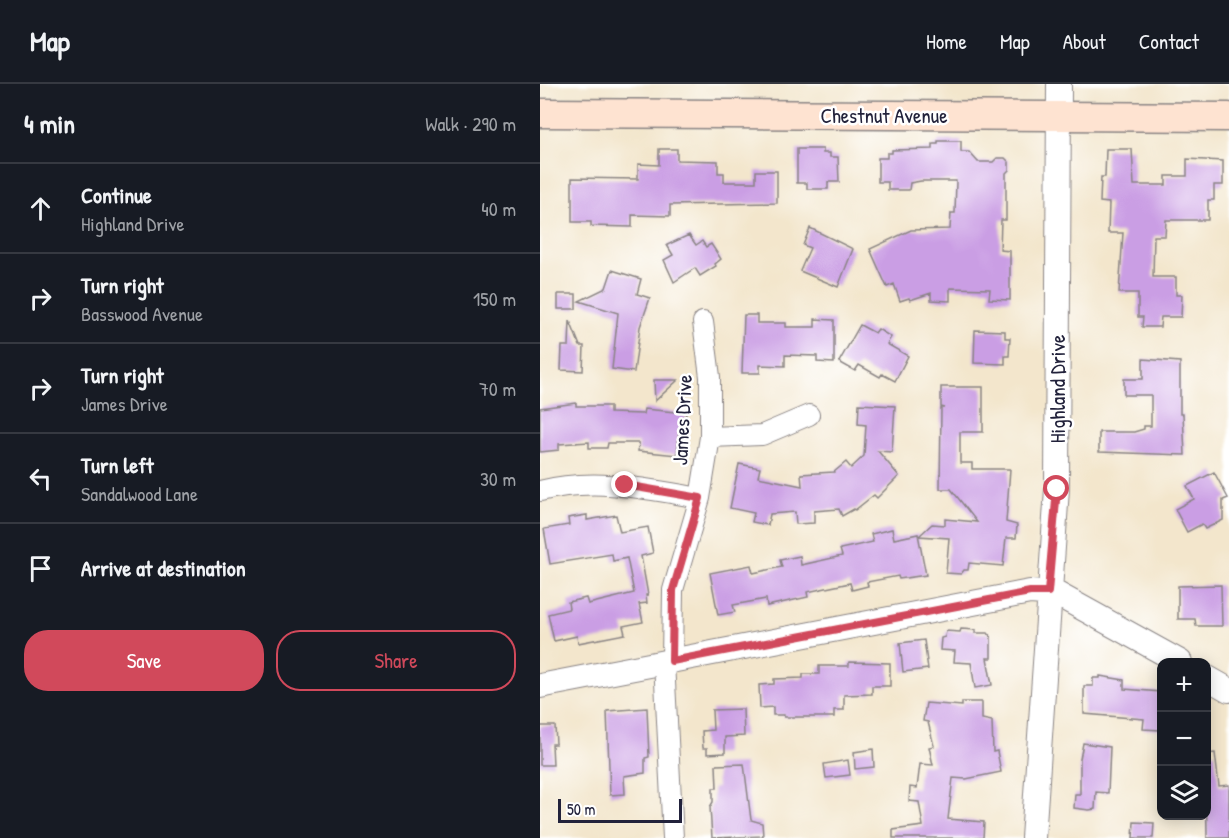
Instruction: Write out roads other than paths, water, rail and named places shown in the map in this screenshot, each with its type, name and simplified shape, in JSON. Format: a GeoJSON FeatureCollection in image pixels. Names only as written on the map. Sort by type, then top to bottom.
{"type":"FeatureCollection","features":[{"type":"Feature","properties":{"kind":"main road","name":"Chestnut Avenue"},"geometry":{"type":"LineString","coordinates":[[540,113],[1229,117]]}},
{"type":"Feature","properties":{"kind":"street","name":"Highland Drive"},"geometry":{"type":"LineString","coordinates":[[1033,838],[1048,592],[1057,489],[1059,84]]}},
{"type":"Feature","properties":{"kind":"street","name":"James Drive"},"geometry":{"type":"LineString","coordinates":[[673,838],[668,662],[673,590],[700,498],[710,437],[711,377],[703,322]]}},
{"type":"Feature","properties":{"kind":"street"},"geometry":{"type":"LineString","coordinates":[[710,437],[762,435],[809,415]]}},
{"type":"Feature","properties":{"kind":"street"},"geometry":{"type":"LineString","coordinates":[[540,491],[564,485],[625,485],[700,498]]}},
{"type":"Feature","properties":{"kind":"street"},"geometry":{"type":"LineString","coordinates":[[540,686],[1030,592],[1058,594],[1171,658]]}},
{"type":"Feature","properties":{"kind":"street"},"geometry":{"type":"LineString","coordinates":[[1211,680],[1229,690]]}}]}
